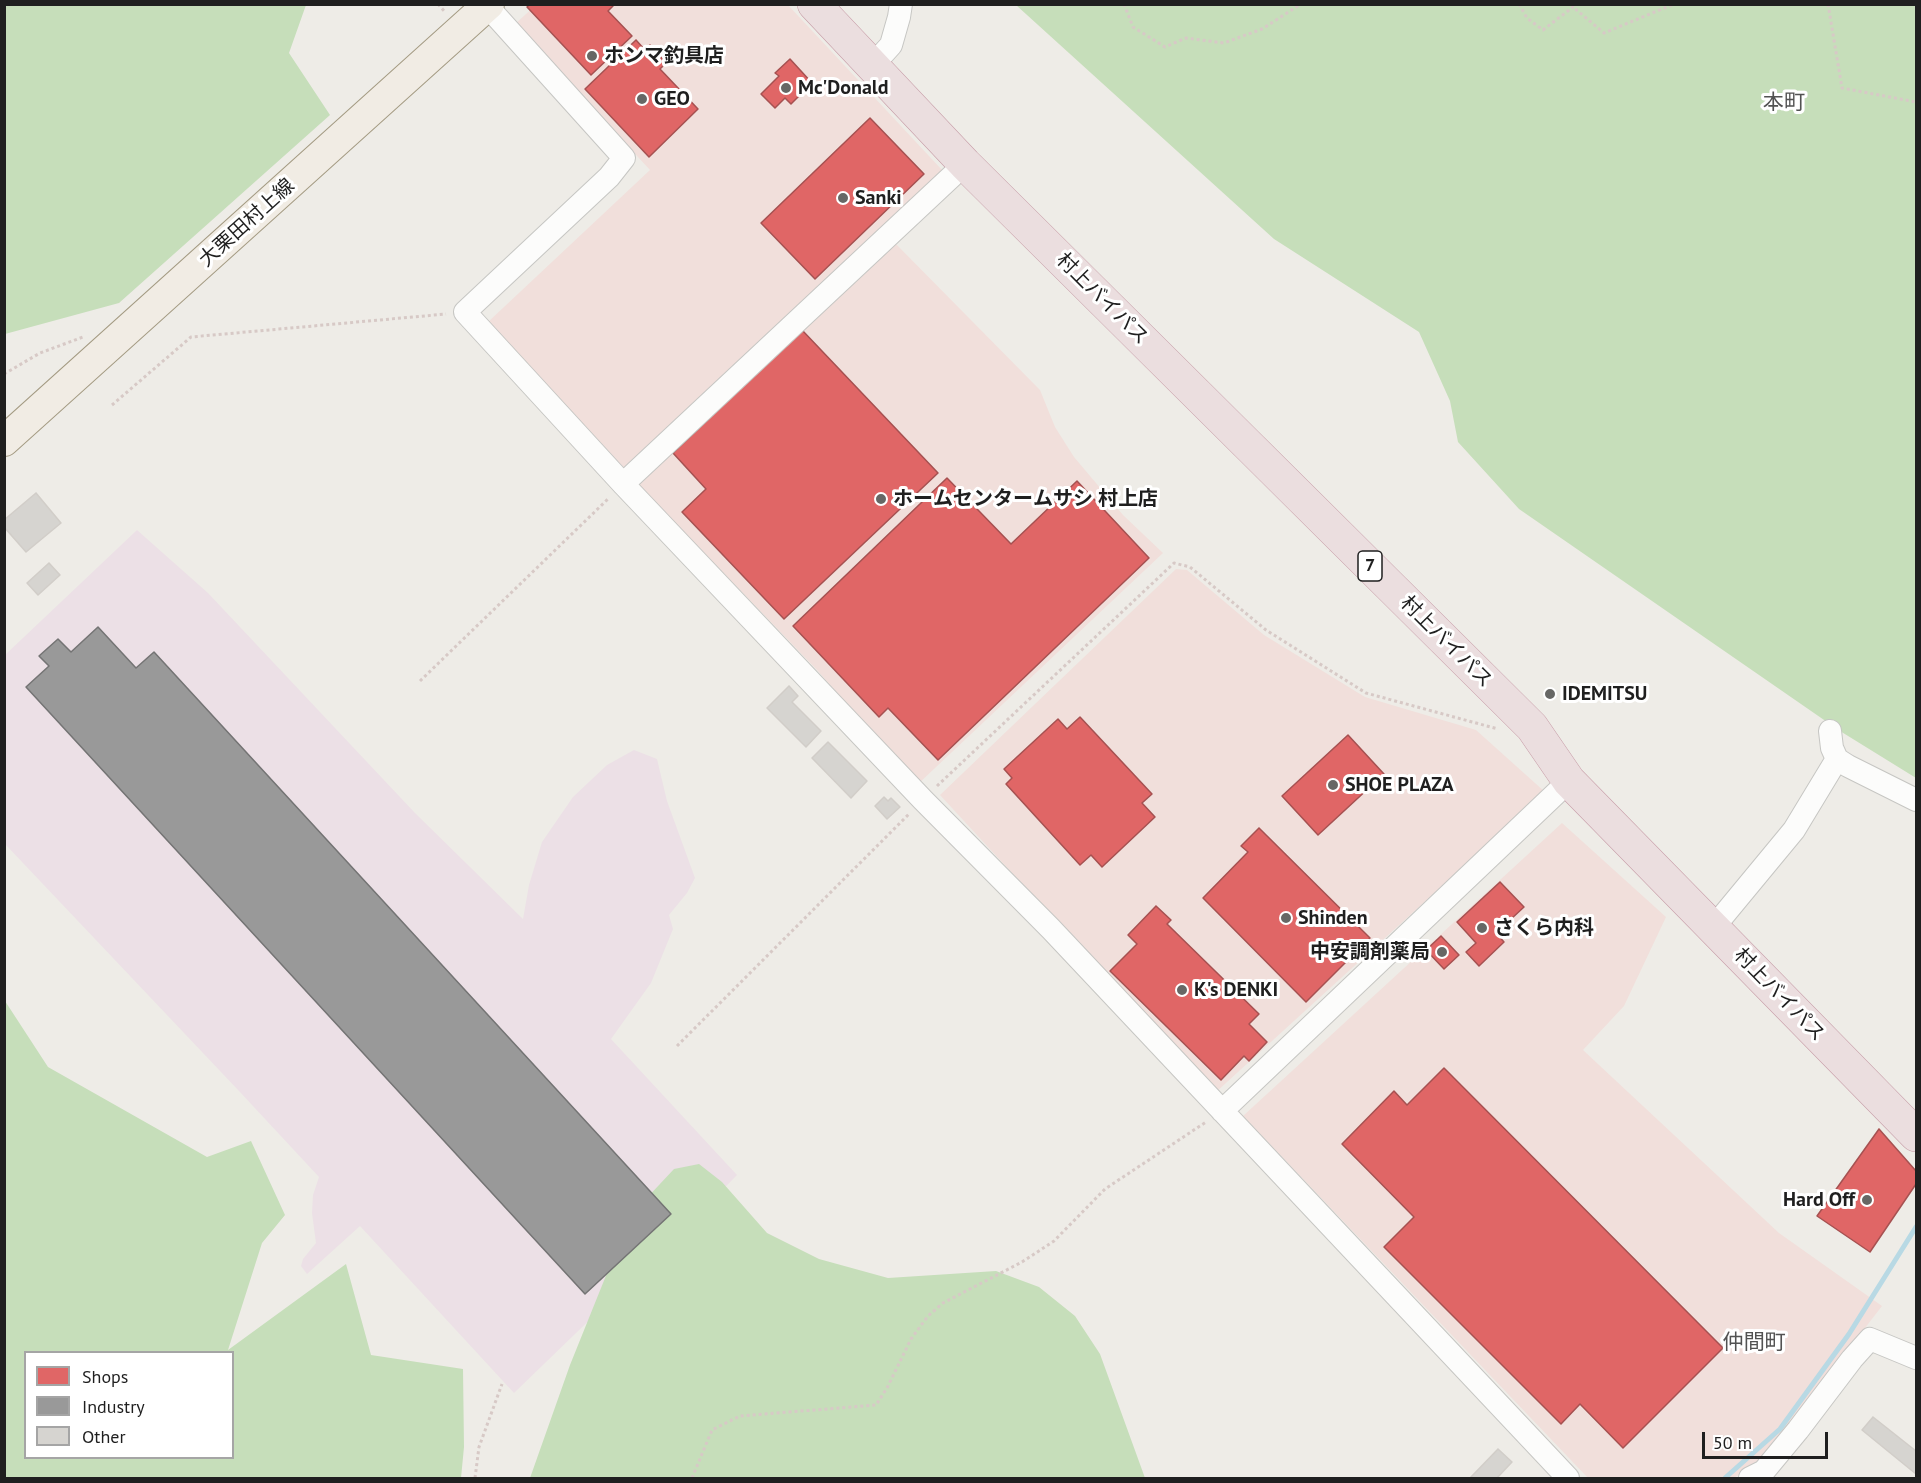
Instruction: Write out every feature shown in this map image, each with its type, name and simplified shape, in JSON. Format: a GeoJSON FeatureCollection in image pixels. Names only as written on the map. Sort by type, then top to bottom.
{"type":"FeatureCollection","features":[{"type":"Feature","properties":{"kind":"highway","name":"村上バイパス"},"geometry":{"type":"LineString","coordinates":[[814,4],[965,164],[1532,727],[1569,781],[1917,1135]]}},
{"type":"Feature","properties":{"kind":"main road","name":"大栗田村上線"},"geometry":{"type":"LineString","coordinates":[[4,441],[488,5]]}},
{"type":"Feature","properties":{"kind":"street"},"geometry":{"type":"LineString","coordinates":[[872,66],[891,45],[901,4]]}},
{"type":"Feature","properties":{"kind":"street"},"geometry":{"type":"LineString","coordinates":[[488,5],[624,158],[609,177],[465,312],[623,484],[923,800],[1051,929],[1568,1479]]}},
{"type":"Feature","properties":{"kind":"street"},"geometry":{"type":"LineString","coordinates":[[623,484],[965,164]]}},
{"type":"Feature","properties":{"kind":"street"},"geometry":{"type":"LineString","coordinates":[[1830,731],[1832,748],[1837,759],[1917,800]]}},
{"type":"Feature","properties":{"kind":"street"},"geometry":{"type":"LineString","coordinates":[[1713,928],[1794,830],[1837,759]]}},
{"type":"Feature","properties":{"kind":"street"},"geometry":{"type":"LineString","coordinates":[[1222,1111],[1569,781]]}},
{"type":"Feature","properties":{"kind":"street"},"geometry":{"type":"LineString","coordinates":[[1750,1479],[1764,1471],[1870,1339],[1917,1358]]}},
{"type":"Feature","properties":{"kind":"path"},"geometry":{"type":"LineString","coordinates":[[1124,4],[1133,27],[1165,47],[1186,38],[1224,43],[1262,29],[1301,4]]}},
{"type":"Feature","properties":{"kind":"path"},"geometry":{"type":"LineString","coordinates":[[1519,4],[1527,18],[1543,30],[1573,6],[1604,33],[1674,4]]}},
{"type":"Feature","properties":{"kind":"path"},"geometry":{"type":"LineString","coordinates":[[1828,4],[1842,88],[1917,102]]}},
{"type":"Feature","properties":{"kind":"path"},"geometry":{"type":"LineString","coordinates":[[112,405],[191,337],[465,312]]}},
{"type":"Feature","properties":{"kind":"path"},"geometry":{"type":"LineString","coordinates":[[4,374],[40,353],[86,336]]}},
{"type":"Feature","properties":{"kind":"path"},"geometry":{"type":"LineString","coordinates":[[420,681],[623,484]]}},
{"type":"Feature","properties":{"kind":"path"},"geometry":{"type":"LineString","coordinates":[[677,1046],[923,800],[1174,563],[1190,567],[1266,630],[1366,693],[1512,733],[1532,727]]}},
{"type":"Feature","properties":{"kind":"path"},"geometry":{"type":"LineString","coordinates":[[692,1479],[712,1430],[740,1416],[876,1405],[911,1339],[928,1316],[943,1303],[1022,1262],[1054,1241],[1105,1189],[1222,1111]]}},
{"type":"Feature","properties":{"kind":"path"},"geometry":{"type":"LineString","coordinates":[[476,1479],[479,1447],[502,1384]]}},
{"type":"Feature","properties":{"kind":"shaded area"},"geometry":{"type":"Polygon","coordinates":[[[536,5],[788,5],[943,171],[625,469],[488,322],[650,170],[515,24],[536,5]]]}},
{"type":"Feature","properties":{"kind":"shaded area","name":"ホームセンタームサシ 村上店"},"geometry":{"type":"Polygon","coordinates":[[[893,241],[1040,390],[1055,427],[1074,457],[1123,515],[1163,553],[917,785],[817,670],[634,480],[893,241]]]}},
{"type":"Feature","properties":{"kind":"shaded area"},"geometry":{"type":"Polygon","coordinates":[[[137,530],[208,593],[415,813],[523,919],[529,885],[542,842],[573,797],[607,765],[634,750],[657,759],[667,801],[695,878],[687,893],[669,915],[673,929],[651,983],[611,1039],[737,1175],[514,1393],[360,1226],[307,1274],[301,1266],[303,1259],[316,1243],[312,1213],[313,1195],[319,1177],[5,844],[5,655],[137,530]]]}},
{"type":"Feature","properties":{"kind":"shaded area"},"geometry":{"type":"Polygon","coordinates":[[[1176,569],[1187,570],[1264,635],[1365,697],[1476,730],[1545,792],[1215,1093],[940,795],[1176,569]]]}},
{"type":"Feature","properties":{"kind":"shaded area"},"geometry":{"type":"Polygon","coordinates":[[[1562,823],[1666,917],[1624,1006],[1583,1050],[1779,1233],[1882,1306],[1758,1466],[1733,1478],[1588,1478],[1243,1116],[1562,823]]]}},
{"type":"Feature","properties":{"kind":"green space"},"geometry":{"type":"Polygon","coordinates":[[[5,4],[306,5],[289,53],[330,115],[119,303],[5,334],[5,4]]]}},
{"type":"Feature","properties":{"kind":"green space"},"geometry":{"type":"Polygon","coordinates":[[[1016,5],[1916,5],[1916,778],[1840,731],[1519,509],[1458,442],[1450,401],[1419,332],[1274,239],[1016,5]]]}},
{"type":"Feature","properties":{"kind":"green space"},"geometry":{"type":"Polygon","coordinates":[[[5,1001],[48,1067],[207,1157],[251,1141],[285,1215],[262,1243],[228,1350],[346,1264],[371,1355],[463,1369],[464,1447],[461,1478],[5,1478],[5,1001]]]}},
{"type":"Feature","properties":{"kind":"green space"},"geometry":{"type":"Polygon","coordinates":[[[699,1164],[722,1182],[767,1233],[819,1259],[888,1278],[996,1271],[1039,1287],[1075,1316],[1100,1354],[1145,1478],[530,1478],[570,1365],[630,1216],[674,1169],[699,1164]]]}},
{"type":"Feature","properties":{"kind":"building: Shops","name":"ホンマ釣具店"},"geometry":{"type":"Polygon","coordinates":[[[530,4],[612,4],[613,6],[608,11],[632,36],[591,75],[527,7],[530,4]]]}},
{"type":"Feature","properties":{"kind":"building: Shops","name":"GEO"},"geometry":{"type":"Polygon","coordinates":[[[636,40],[645,50],[650,45],[666,63],[660,69],[698,109],[649,157],[585,89],[636,40]]]}},
{"type":"Feature","properties":{"kind":"building: Shops","name":"Mc'Donald"},"geometry":{"type":"Polygon","coordinates":[[[790,59],[812,83],[791,104],[785,98],[775,108],[761,94],[779,76],[775,73],[790,59]]]}},
{"type":"Feature","properties":{"kind":"building: Shops","name":"Sanki"},"geometry":{"type":"Polygon","coordinates":[[[870,118],[924,174],[815,279],[761,223],[870,118]]]}},
{"type":"Feature","properties":{"kind":"building: Shops"},"geometry":{"type":"Polygon","coordinates":[[[802,330],[938,473],[784,619],[682,512],[706,489],[673,453],[802,330]]]}},
{"type":"Feature","properties":{"kind":"building: Shops"},"geometry":{"type":"Polygon","coordinates":[[[947,478],[1011,544],[1077,481],[1149,558],[938,760],[888,708],[879,717],[793,626],[947,478]]]}},
{"type":"Feature","properties":{"kind":"building: Shops"},"geometry":{"type":"Polygon","coordinates":[[[1080,717],[1152,794],[1142,803],[1155,817],[1102,867],[1091,855],[1080,865],[1006,784],[1012,778],[1004,769],[1058,719],[1067,729],[1080,717]]]}},
{"type":"Feature","properties":{"kind":"building: Shops","name":"SHOE PLAZA"},"geometry":{"type":"Polygon","coordinates":[[[1348,735],[1384,774],[1318,835],[1282,796],[1348,735]]]}},
{"type":"Feature","properties":{"kind":"building: Shops","name":"Shinden"},"geometry":{"type":"Polygon","coordinates":[[[1259,828],[1370,938],[1306,1002],[1203,898],[1248,852],[1241,846],[1259,828]]]}},
{"type":"Feature","properties":{"kind":"building: Shops","name":"さくら内科"},"geometry":{"type":"Polygon","coordinates":[[[1500,882],[1524,907],[1496,933],[1504,942],[1479,966],[1466,952],[1476,943],[1457,922],[1500,882]]]}},
{"type":"Feature","properties":{"kind":"building: Shops","name":"K's DENKI"},"geometry":{"type":"Polygon","coordinates":[[[1156,906],[1171,920],[1167,924],[1259,1014],[1249,1024],[1267,1042],[1249,1061],[1244,1056],[1221,1080],[1110,971],[1137,944],[1128,935],[1156,906]]]}},
{"type":"Feature","properties":{"kind":"building: Shops","name":"中安調剤薬局"},"geometry":{"type":"Polygon","coordinates":[[[1441,936],[1459,955],[1444,969],[1426,950],[1441,936]]]}},
{"type":"Feature","properties":{"kind":"building: Shops"},"geometry":{"type":"Polygon","coordinates":[[[1444,1068],[1723,1348],[1623,1448],[1580,1404],[1561,1424],[1384,1247],[1414,1217],[1342,1144],[1394,1091],[1407,1105],[1444,1068]]]}},
{"type":"Feature","properties":{"kind":"building: Shops","name":"Hard Off"},"geometry":{"type":"Polygon","coordinates":[[[1879,1129],[1916,1171],[1916,1184],[1870,1252],[1817,1216],[1879,1129]]]}},
{"type":"Feature","properties":{"kind":"building: Industry"},"geometry":{"type":"Polygon","coordinates":[[[98,627],[136,668],[154,652],[671,1214],[585,1294],[26,687],[49,666],[39,656],[58,639],[71,652],[98,627]]]}},
{"type":"Feature","properties":{"kind":"building: Other"},"geometry":{"type":"Polygon","coordinates":[[[36,493],[61,523],[26,552],[4,527],[4,520],[36,493]]]}},
{"type":"Feature","properties":{"kind":"building: Other"},"geometry":{"type":"Polygon","coordinates":[[[49,563],[60,575],[38,595],[27,583],[49,563]]]}},
{"type":"Feature","properties":{"kind":"building: Other"},"geometry":{"type":"Polygon","coordinates":[[[789,686],[798,696],[792,702],[821,731],[806,747],[767,708],[789,686]]]}},
{"type":"Feature","properties":{"kind":"building: Other"},"geometry":{"type":"Polygon","coordinates":[[[828,742],[867,781],[851,798],[812,758],[828,742]]]}},
{"type":"Feature","properties":{"kind":"building: Other"},"geometry":{"type":"Polygon","coordinates":[[[884,797],[888,801],[891,798],[900,807],[887,819],[875,806],[884,797]]]}},
{"type":"Feature","properties":{"kind":"building: Other"},"geometry":{"type":"Polygon","coordinates":[[[1873,1417],[1916,1451],[1916,1474],[1862,1430],[1873,1417]]]}},
{"type":"Feature","properties":{"kind":"building: Other"},"geometry":{"type":"Polygon","coordinates":[[[1498,1449],[1512,1462],[1497,1478],[1470,1478],[1498,1449]]]}},
{"type":"Feature","properties":{"kind":"waterway"},"geometry":{"type":"LineString","coordinates":[[1725,1478],[1780,1429],[1849,1334],[1916,1227]]}},
{"type":"Feature","properties":{"kind":"place","name":"ホンマ釣具店"},"geometry":{"type":"Point","coordinates":[592,56]}},
{"type":"Feature","properties":{"kind":"place","name":"Mc'Donald"},"geometry":{"type":"Point","coordinates":[786,88]}},
{"type":"Feature","properties":{"kind":"place","name":"GEO"},"geometry":{"type":"Point","coordinates":[642,99]}},
{"type":"Feature","properties":{"kind":"place","name":"Sanki"},"geometry":{"type":"Point","coordinates":[843,198]}},
{"type":"Feature","properties":{"kind":"place","name":"ホームセンタームサシ 村上店"},"geometry":{"type":"Point","coordinates":[881,499]}},
{"type":"Feature","properties":{"kind":"place","name":"IDEMITSU"},"geometry":{"type":"Point","coordinates":[1550,694]}},
{"type":"Feature","properties":{"kind":"place","name":"SHOE PLAZA"},"geometry":{"type":"Point","coordinates":[1333,785]}},
{"type":"Feature","properties":{"kind":"place","name":"Shinden"},"geometry":{"type":"Point","coordinates":[1286,918]}},
{"type":"Feature","properties":{"kind":"place","name":"さくら内科"},"geometry":{"type":"Point","coordinates":[1482,928]}},
{"type":"Feature","properties":{"kind":"place","name":"中安調剤薬局"},"geometry":{"type":"Point","coordinates":[1442,952]}},
{"type":"Feature","properties":{"kind":"place","name":"K's DENKI"},"geometry":{"type":"Point","coordinates":[1182,990]}},
{"type":"Feature","properties":{"kind":"place","name":"Hard Off"},"geometry":{"type":"Point","coordinates":[1867,1200]}},
{"type":"Feature","properties":{"kind":"district","name":"本町"},"geometry":{"type":"Point","coordinates":[1784,103]}},
{"type":"Feature","properties":{"kind":"district","name":"仲間町"},"geometry":{"type":"Point","coordinates":[1754,1343]}}]}
